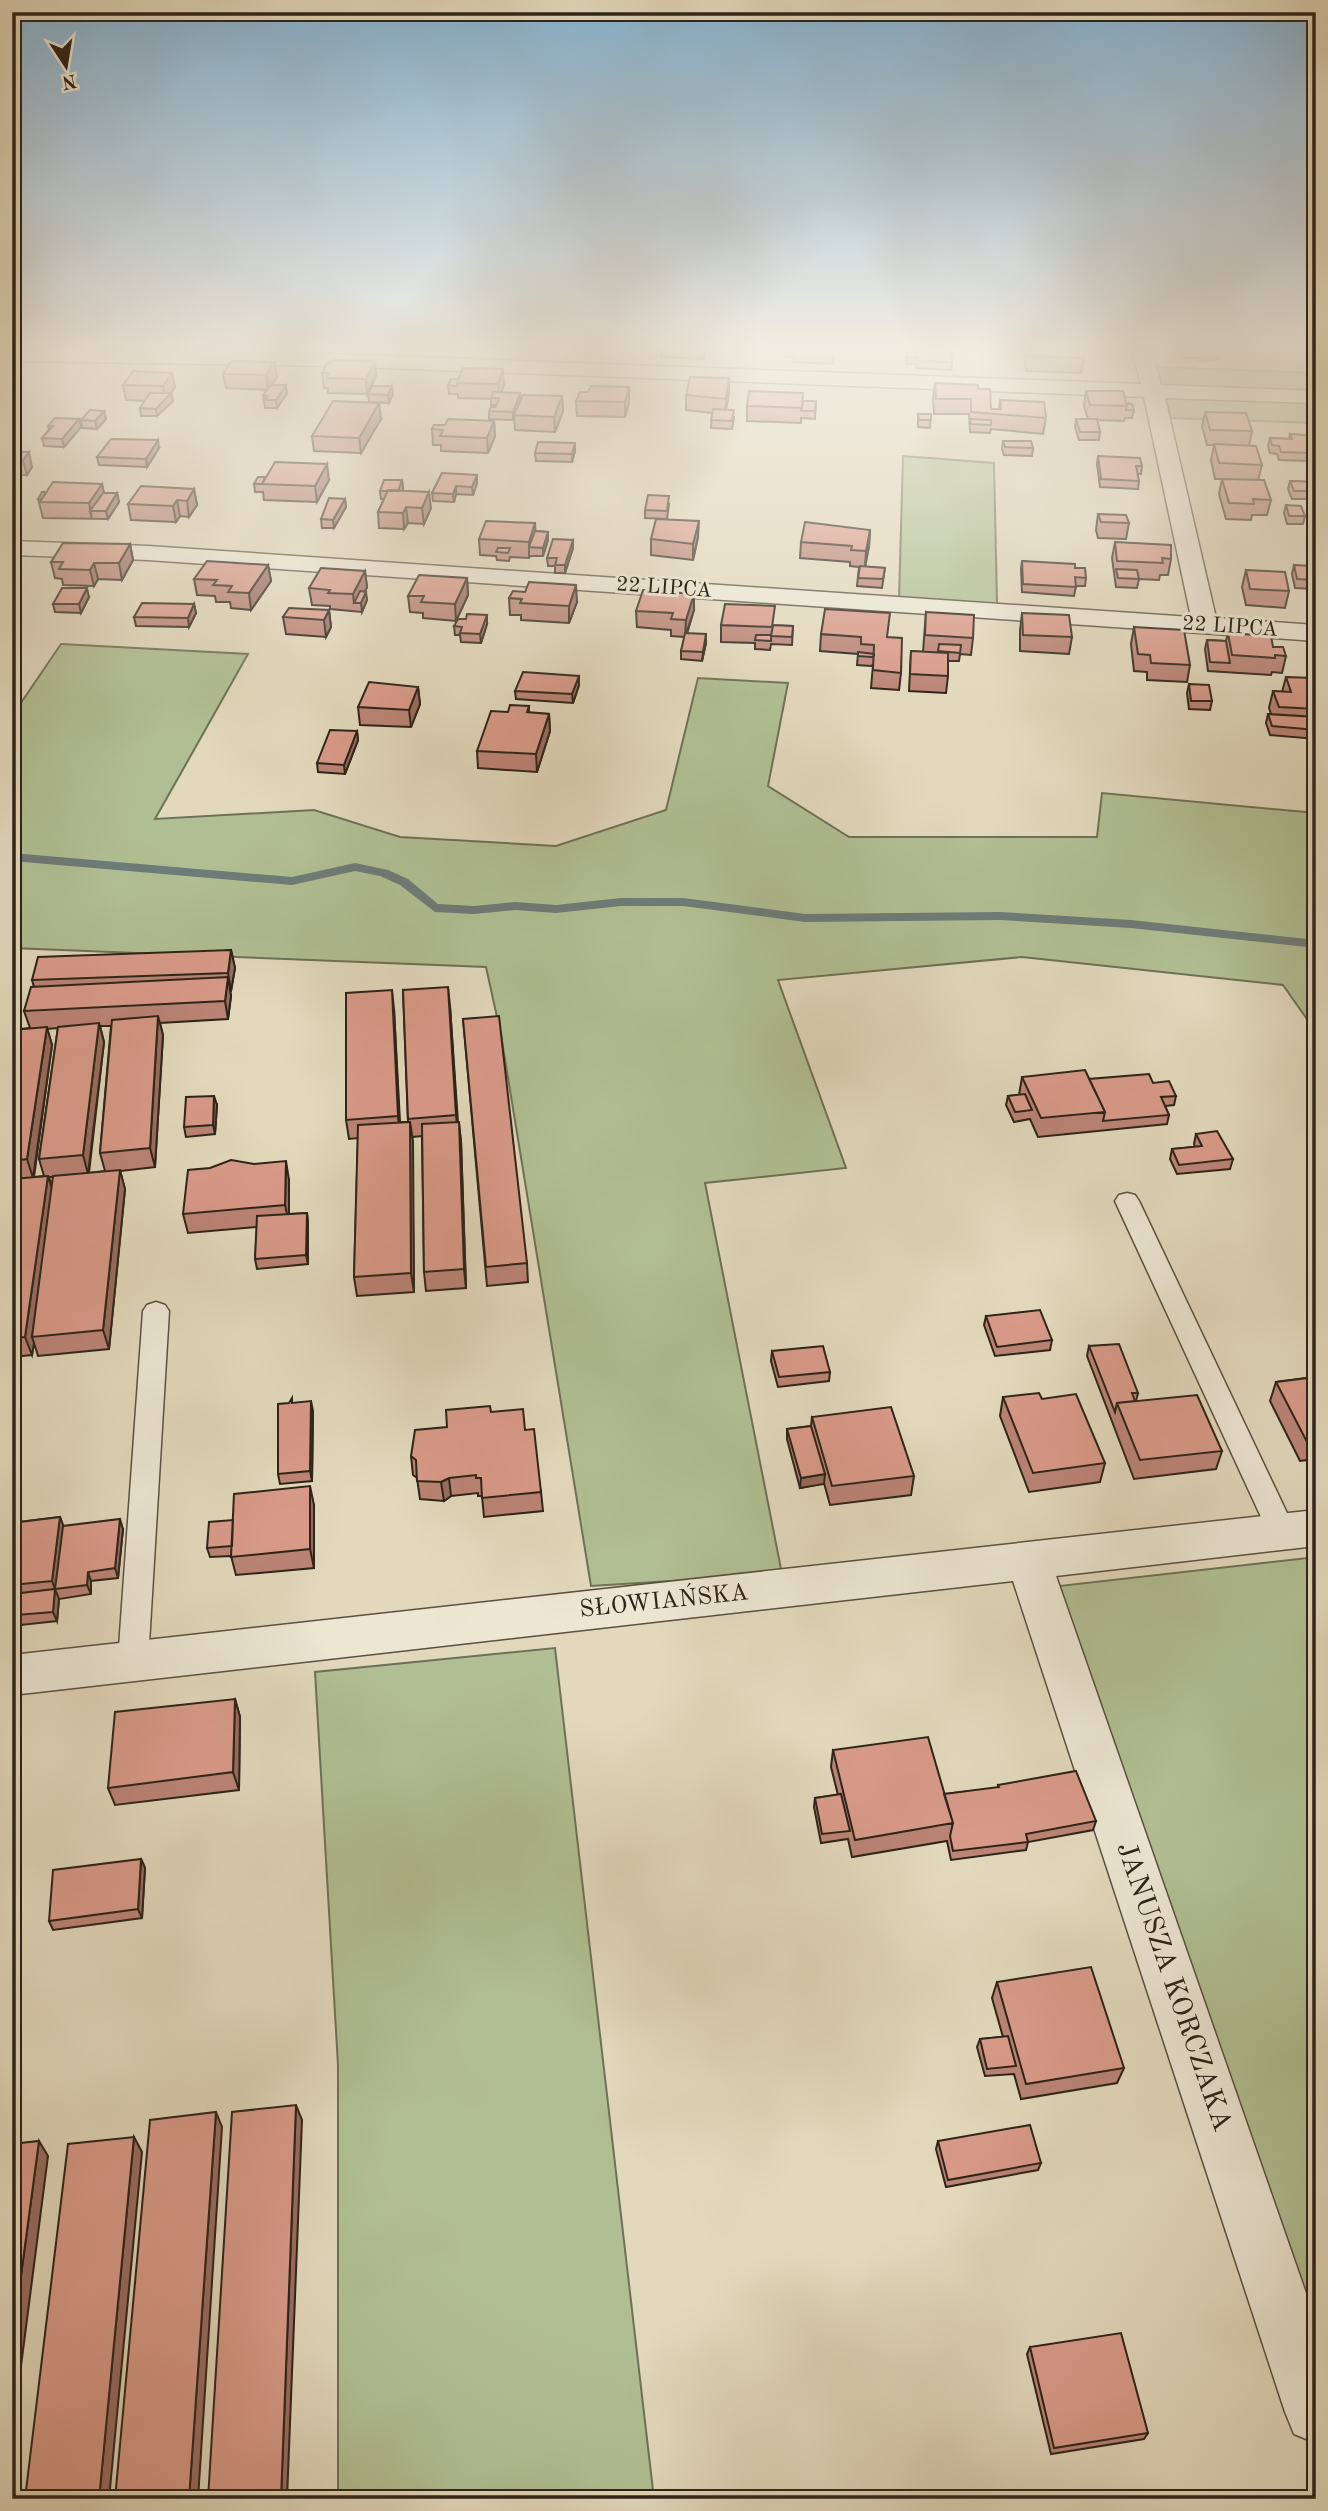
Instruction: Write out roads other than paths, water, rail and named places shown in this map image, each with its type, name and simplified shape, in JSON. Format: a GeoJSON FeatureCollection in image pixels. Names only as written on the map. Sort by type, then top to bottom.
{"type":"FeatureCollection","features":[{"type":"Feature","properties":{"kind":"street"},"geometry":{"type":"LineString","coordinates":[[1171,464],[1205,625]]}},
{"type":"Feature","properties":{"kind":"street","name":"22 LIPCA"},"geometry":{"type":"LineString","coordinates":[[12,548],[148,553],[1316,633]]}},
{"type":"Feature","properties":{"kind":"street","name":"SŁOWIAŃSKA"},"geometry":{"type":"LineString","coordinates":[[12,1675],[1299,1530]]}},
{"type":"Feature","properties":{"kind":"street","name":"JANUSZA KORCZAKA"},"geometry":{"type":"LineString","coordinates":[[1030,1561],[1316,2412]]}},
{"type":"Feature","properties":{"kind":"lane"},"geometry":{"type":"LineString","coordinates":[[1127,1201],[1299,1530]]}},
{"type":"Feature","properties":{"kind":"lane"},"geometry":{"type":"LineString","coordinates":[[133,1661],[156,1311]]}},
{"type":"Feature","properties":{"kind":"waterway"},"geometry":{"type":"LineString","coordinates":[[12,857],[292,881],[355,867],[384,873],[404,882],[435,908],[474,910],[515,906],[556,909],[621,902],[683,902],[805,918],[1000,916],[1131,924],[1316,944]]}}]}
